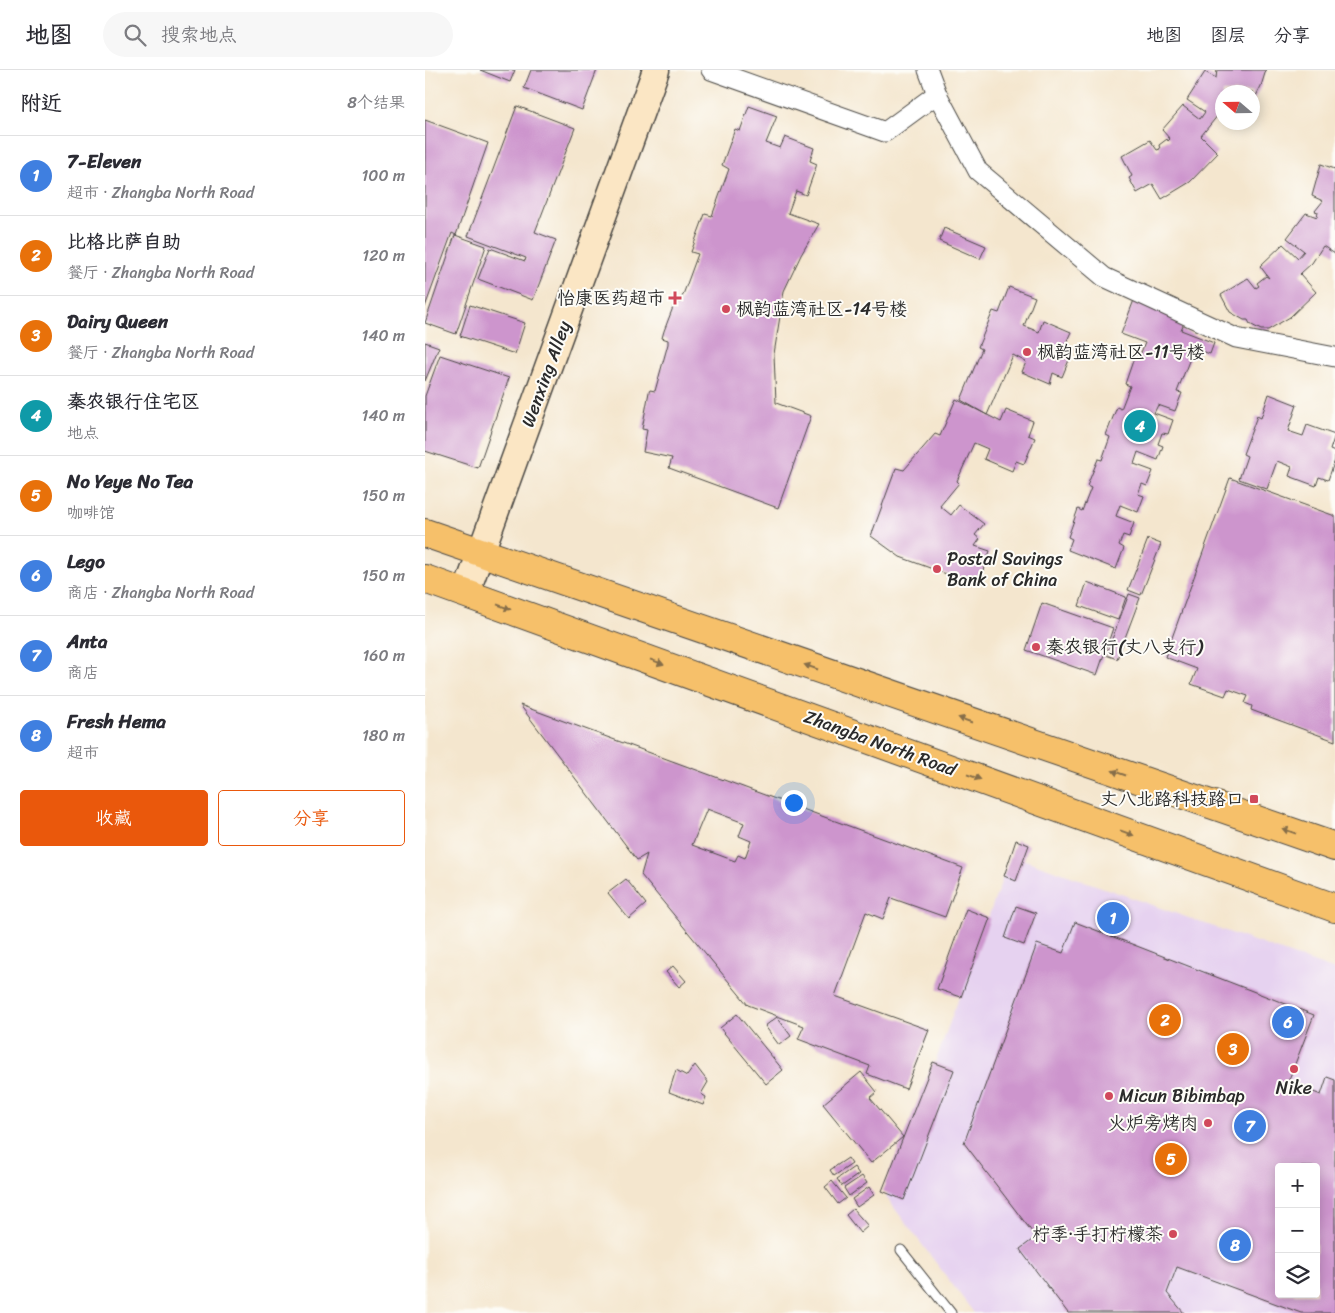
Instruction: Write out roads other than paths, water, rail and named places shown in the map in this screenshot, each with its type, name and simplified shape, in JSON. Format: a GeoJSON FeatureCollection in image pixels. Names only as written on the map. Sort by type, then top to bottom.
{"type":"FeatureCollection","features":[{"type":"Feature","properties":{"kind":"main road"},"geometry":{"type":"LineString","coordinates":[[425,533],[1335,847]]}},
{"type":"Feature","properties":{"kind":"main road","name":"Zhangba North Road"},"geometry":{"type":"LineString","coordinates":[[425,579],[1335,908]]}},
{"type":"Feature","properties":{"kind":"street","name":"Wenxing Alley"},"geometry":{"type":"LineString","coordinates":[[466,593],[656,70]]}},
{"type":"Feature","properties":{"kind":"street"},"geometry":{"type":"LineString","coordinates":[[711,70],[885,132],[937,94]]}},
{"type":"Feature","properties":{"kind":"street"},"geometry":{"type":"LineString","coordinates":[[928,70],[937,94],[978,171],[1104,277],[1236,338],[1335,356]]}},
{"type":"Feature","properties":{"kind":"lane"},"geometry":{"type":"LineString","coordinates":[[901,1250],[951,1313]]}},
{"type":"Feature","properties":{"kind":"place","name":"怡康医药超市"},"geometry":{"type":"Point","coordinates":[675,298]}},
{"type":"Feature","properties":{"kind":"place","name":"枫韵蓝湾社区-14号楼"},"geometry":{"type":"Point","coordinates":[726,309]}},
{"type":"Feature","properties":{"kind":"place","name":"枫韵蓝湾社区-11号楼"},"geometry":{"type":"Point","coordinates":[1027,352]}},
{"type":"Feature","properties":{"kind":"place","name":"秦农银行住宅区"},"geometry":{"type":"Point","coordinates":[1140,426]}},
{"type":"Feature","properties":{"kind":"place","name":"Postal Savings Bank of China"},"geometry":{"type":"Point","coordinates":[937,569]}},
{"type":"Feature","properties":{"kind":"place","name":"秦农银行(丈八支行)"},"geometry":{"type":"Point","coordinates":[1036,647]}},
{"type":"Feature","properties":{"kind":"place","name":"丈八北路科技路口"},"geometry":{"type":"Point","coordinates":[1254,799]}},
{"type":"Feature","properties":{"kind":"place","name":"7-Eleven"},"geometry":{"type":"Point","coordinates":[1113,918]}},
{"type":"Feature","properties":{"kind":"place","name":"比格比萨自助"},"geometry":{"type":"Point","coordinates":[1165,1020]}},
{"type":"Feature","properties":{"kind":"place","name":"Lego"},"geometry":{"type":"Point","coordinates":[1288,1022]}},
{"type":"Feature","properties":{"kind":"place","name":"Dairy Queen"},"geometry":{"type":"Point","coordinates":[1233,1049]}},
{"type":"Feature","properties":{"kind":"place","name":"Nike"},"geometry":{"type":"Point","coordinates":[1294,1069]}},
{"type":"Feature","properties":{"kind":"place","name":"Micun Bibimbap"},"geometry":{"type":"Point","coordinates":[1109,1096]}},
{"type":"Feature","properties":{"kind":"place","name":"火炉旁烤肉"},"geometry":{"type":"Point","coordinates":[1208,1123]}},
{"type":"Feature","properties":{"kind":"place","name":"Anta"},"geometry":{"type":"Point","coordinates":[1250,1126]}},
{"type":"Feature","properties":{"kind":"place","name":"No Yeye No Tea"},"geometry":{"type":"Point","coordinates":[1171,1159]}},
{"type":"Feature","properties":{"kind":"place","name":"柠季·手打柠檬茶"},"geometry":{"type":"Point","coordinates":[1173,1234]}},
{"type":"Feature","properties":{"kind":"place","name":"Fresh Hema"},"geometry":{"type":"Point","coordinates":[1235,1245]}}]}
